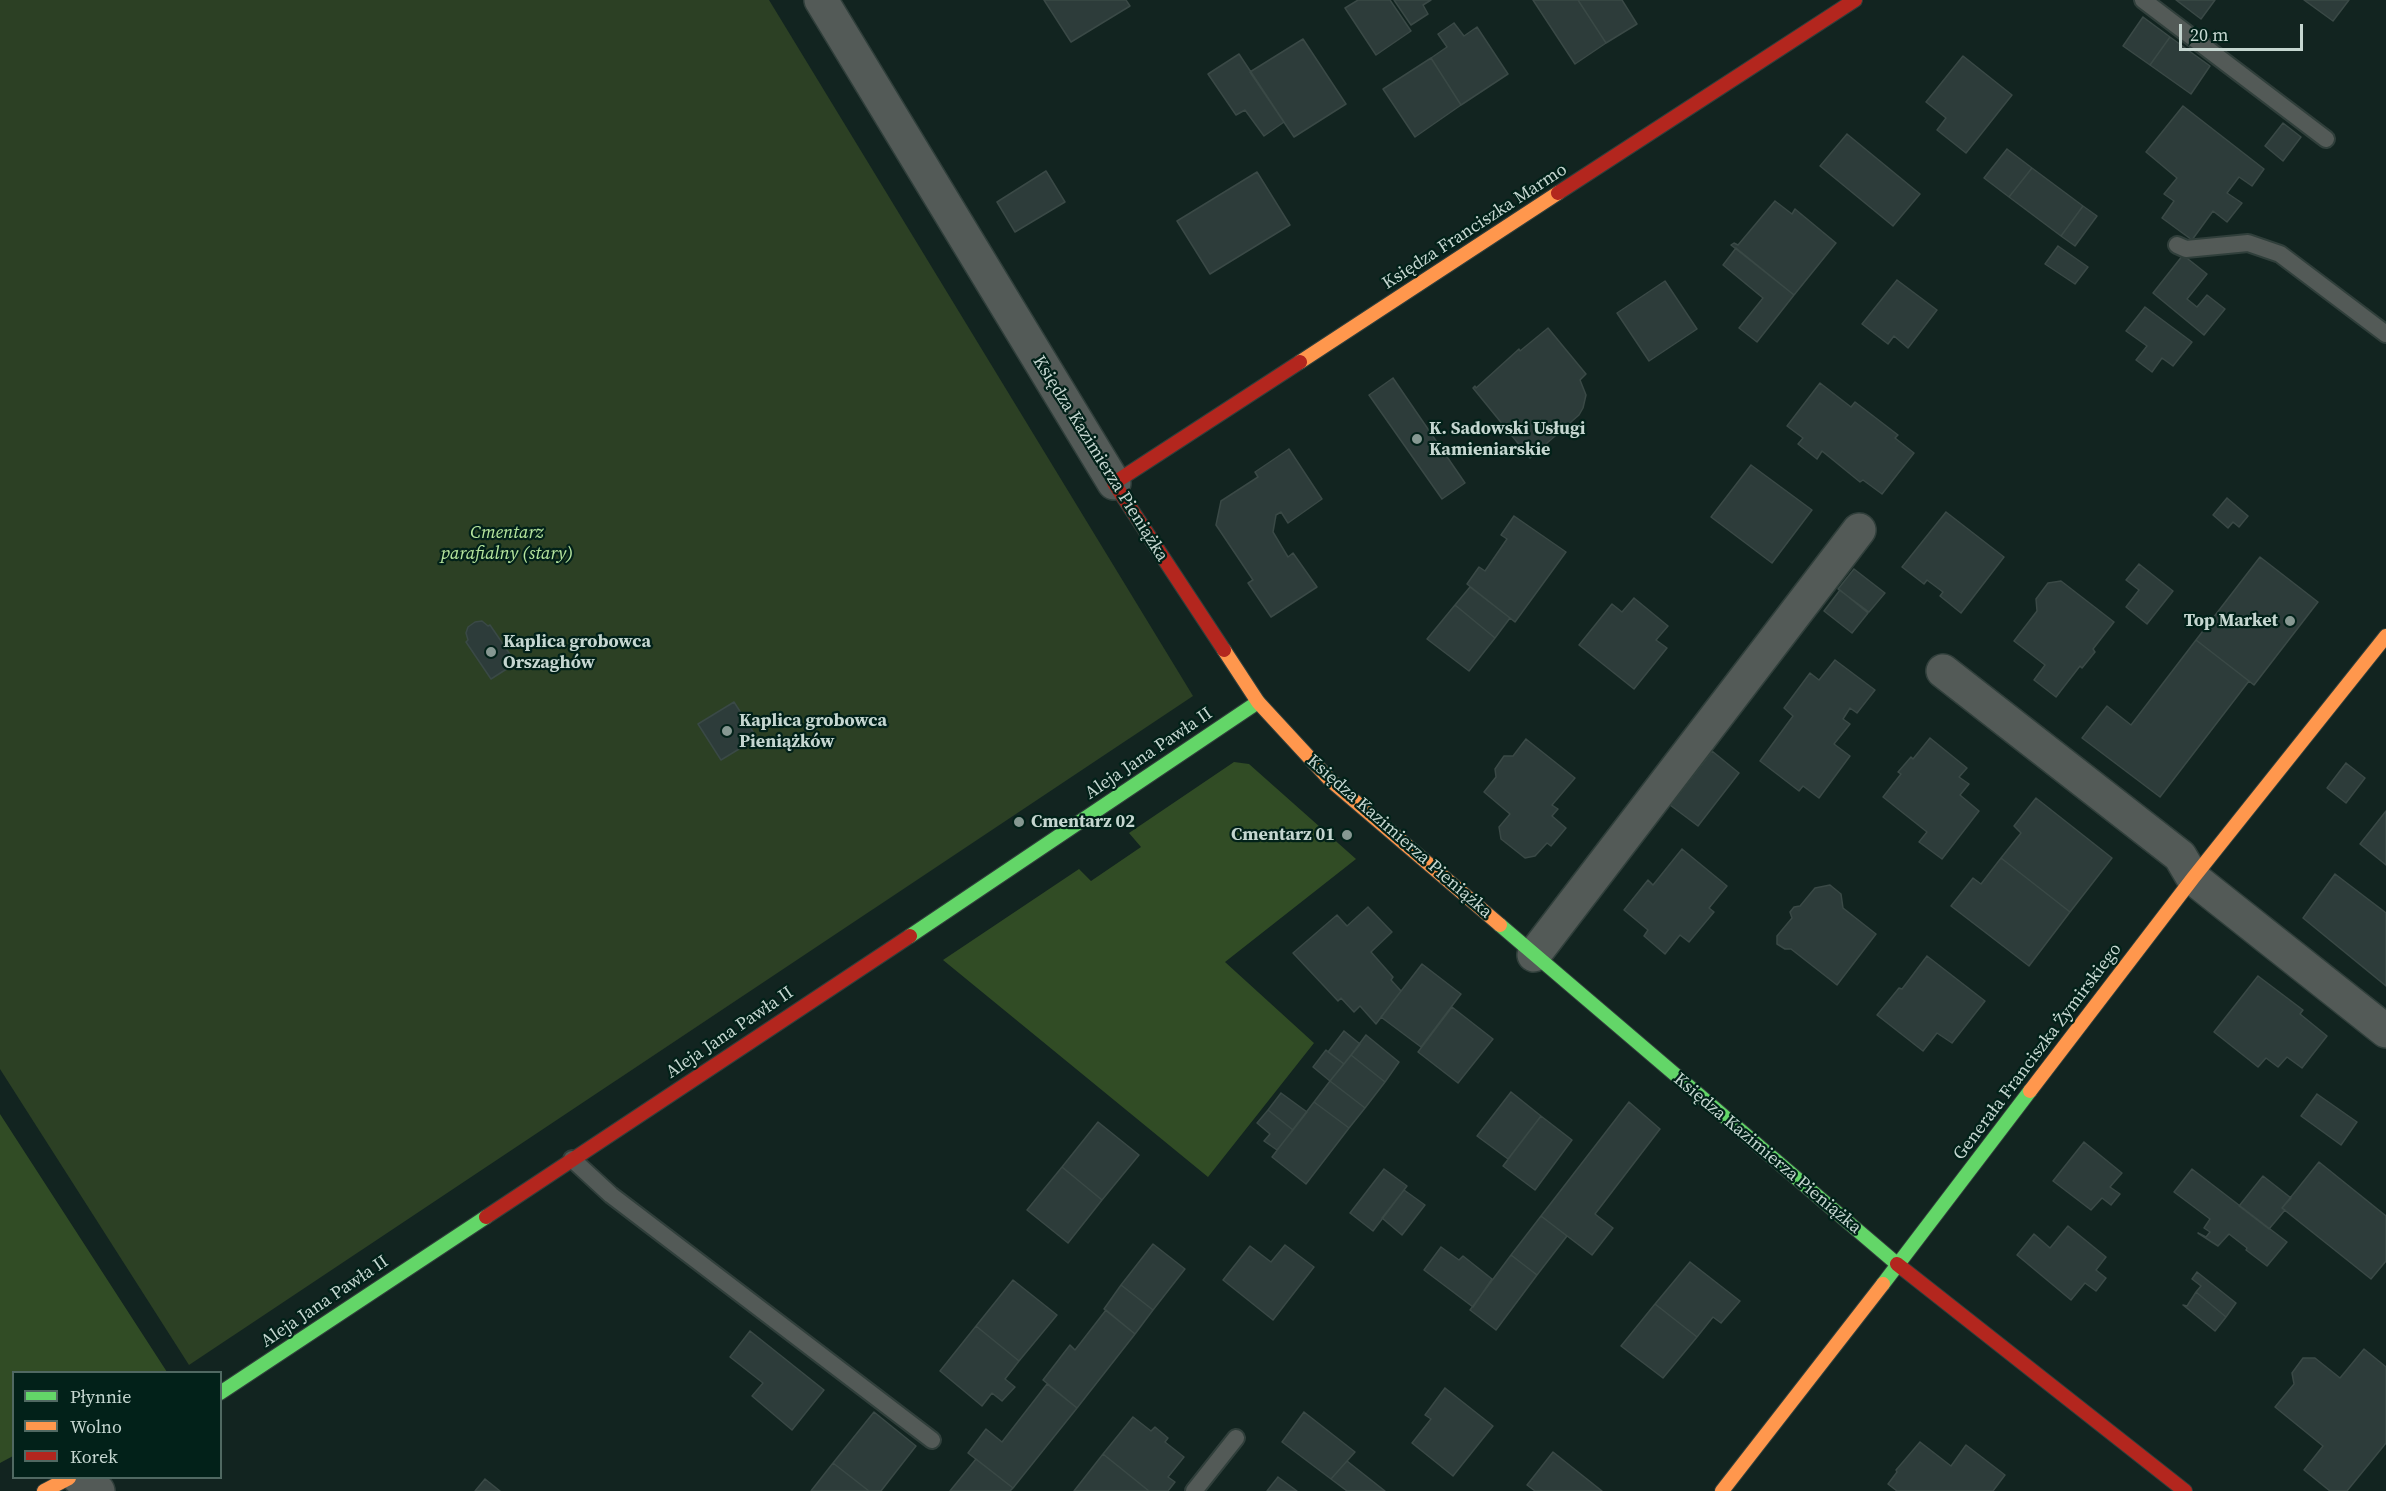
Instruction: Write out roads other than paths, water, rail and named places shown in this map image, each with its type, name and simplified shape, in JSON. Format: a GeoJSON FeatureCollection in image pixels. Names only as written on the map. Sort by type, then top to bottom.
{"type":"FeatureCollection","features":[{"type":"Feature","properties":{"kind":"street","name":"Księdza Kazimierza Pieniążka"},"geometry":{"type":"LineString","coordinates":[[821,0],[1114,483],[1258,702],[1330,780],[1898,1265],[2185,1491]]}},
{"type":"Feature","properties":{"kind":"street","name":"Księdza Franciszka Marmo"},"geometry":{"type":"LineString","coordinates":[[1114,483],[1855,0]]}},
{"type":"Feature","properties":{"kind":"street"},"geometry":{"type":"LineString","coordinates":[[1534,955],[1859,530]]}},
{"type":"Feature","properties":{"kind":"street","name":"Generała Franciszka Żymirskiego"},"geometry":{"type":"LineString","coordinates":[[1722,1491],[1898,1265],[2193,878],[2386,636]]}},
{"type":"Feature","properties":{"kind":"street"},"geometry":{"type":"LineString","coordinates":[[1943,670],[2180,856],[2193,878],[2386,1031]]}},
{"type":"Feature","properties":{"kind":"street","name":"Aleja Jana Pawła II"},"geometry":{"type":"LineString","coordinates":[[222,1392],[1068,831],[1258,702]]}},
{"type":"Feature","properties":{"kind":"street"},"geometry":{"type":"LineString","coordinates":[[44,1491],[67,1479]]}},
{"type":"Feature","properties":{"kind":"street"},"geometry":{"type":"LineString","coordinates":[[80,1479],[98,1491]]}},
{"type":"Feature","properties":{"kind":"lane"},"geometry":{"type":"LineString","coordinates":[[2143,0],[2326,139]]}},
{"type":"Feature","properties":{"kind":"lane"},"geometry":{"type":"LineString","coordinates":[[2177,245],[2186,249],[2248,243],[2280,254],[2386,334]]}},
{"type":"Feature","properties":{"kind":"lane"},"geometry":{"type":"LineString","coordinates":[[573,1159],[611,1195],[932,1440]]}},
{"type":"Feature","properties":{"kind":"lane"},"geometry":{"type":"LineString","coordinates":[[1194,1491],[1236,1438]]}},
{"type":"Feature","properties":{"kind":"place","name":"K. Sadowski Usługi Kamieniarskie"},"geometry":{"type":"Point","coordinates":[1417,439]}},
{"type":"Feature","properties":{"kind":"place","name":"Top Market"},"geometry":{"type":"Point","coordinates":[2290,621]}},
{"type":"Feature","properties":{"kind":"place","name":"Kaplica grobowca Orszaghów"},"geometry":{"type":"Point","coordinates":[491,652]}},
{"type":"Feature","properties":{"kind":"place","name":"Kaplica grobowca Pieniążków"},"geometry":{"type":"Point","coordinates":[727,731]}},
{"type":"Feature","properties":{"kind":"place","name":"Cmentarz 02"},"geometry":{"type":"Point","coordinates":[1019,822]}},
{"type":"Feature","properties":{"kind":"place","name":"Cmentarz 01"},"geometry":{"type":"Point","coordinates":[1347,835]}},
{"type":"Feature","properties":{"kind":"park label","name":"Cmentarz parafialny (stary)"},"geometry":{"type":"Point","coordinates":[507,543]}}]}
